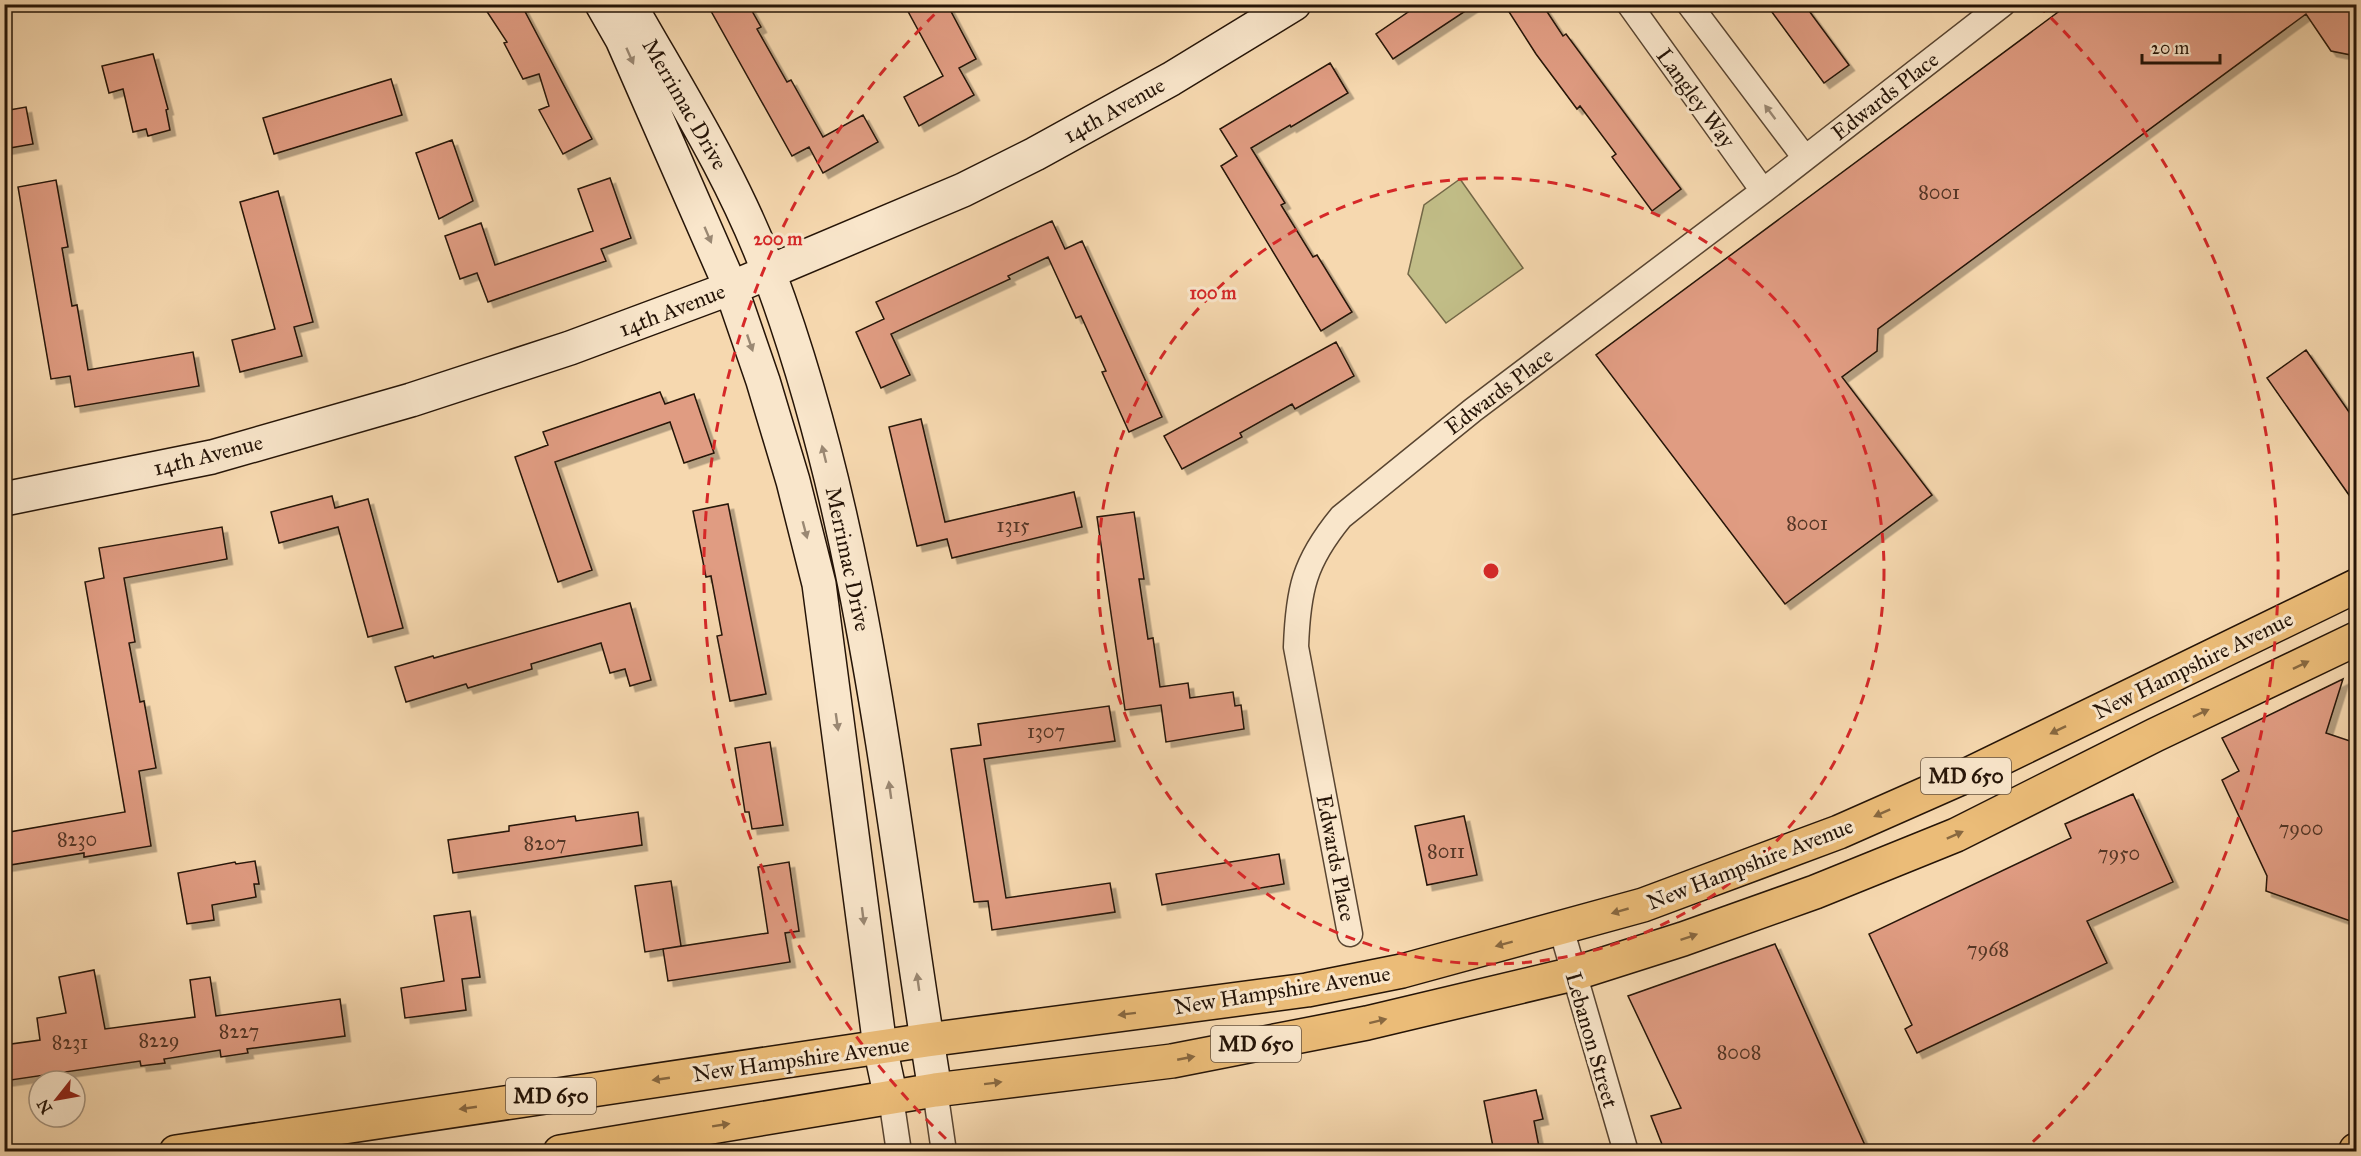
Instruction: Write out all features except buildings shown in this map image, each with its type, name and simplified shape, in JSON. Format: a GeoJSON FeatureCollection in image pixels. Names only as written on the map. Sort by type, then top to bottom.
{"type":"FeatureCollection","features":[{"type":"Feature","properties":{"kind":"main road","name":"New Hampshire Avenue"},"geometry":{"type":"LineString","coordinates":[[176,1152],[927,1040],[1307,990],[1402,971],[1643,905],[1839,832],[1959,779],[2356,586]]}},
{"type":"Feature","properties":{"kind":"main road","name":"New Hampshire Avenue"},"geometry":{"type":"LineString","coordinates":[[560,1152],[935,1090],[1172,1060],[1367,1023],[1573,974],[1683,939],[1807,895],[1956,835],[2155,735],[2356,639]]}},
{"type":"Feature","properties":{"kind":"street","name":"Merrimac Drive"},"geometry":{"type":"LineString","coordinates":[[602,4],[622,39],[731,288],[763,381],[793,481],[819,584],[880,1047],[899,1152]]}},
{"type":"Feature","properties":{"kind":"street","name":"Merrimac Drive"},"geometry":{"type":"LineString","coordinates":[[629,4],[731,185],[769,272],[811,403],[853,567],[874,682],[944,1152]]}},
{"type":"Feature","properties":{"kind":"street","name":"14th Avenue"},"geometry":{"type":"LineString","coordinates":[[4,499],[212,457],[411,400],[570,348],[731,288],[963,190],[1035,154],[1171,79],[1294,4]]}},
{"type":"Feature","properties":{"kind":"street","name":"Langley Way"},"geometry":{"type":"LineString","coordinates":[[1629,4],[1763,191]]}},
{"type":"Feature","properties":{"kind":"street"},"geometry":{"type":"LineString","coordinates":[[1689,4],[1805,158]]}},
{"type":"Feature","properties":{"kind":"street","name":"Edwards Place"},"geometry":{"type":"LineString","coordinates":[[1350,934],[1296,647],[1297,613],[1302,586],[1315,552],[1341,517],[1473,410],[1763,191],[2003,4]]}},
{"type":"Feature","properties":{"kind":"street","name":"Lebanon Street"},"geometry":{"type":"LineString","coordinates":[[1560,928],[1626,1152]]}},
{"type":"Feature","properties":{"kind":"shaded area"},"geometry":{"type":"Polygon","coordinates":[[[1460,179],[1523,268],[1446,323],[1408,274],[1424,205],[1460,179]]]}}]}
